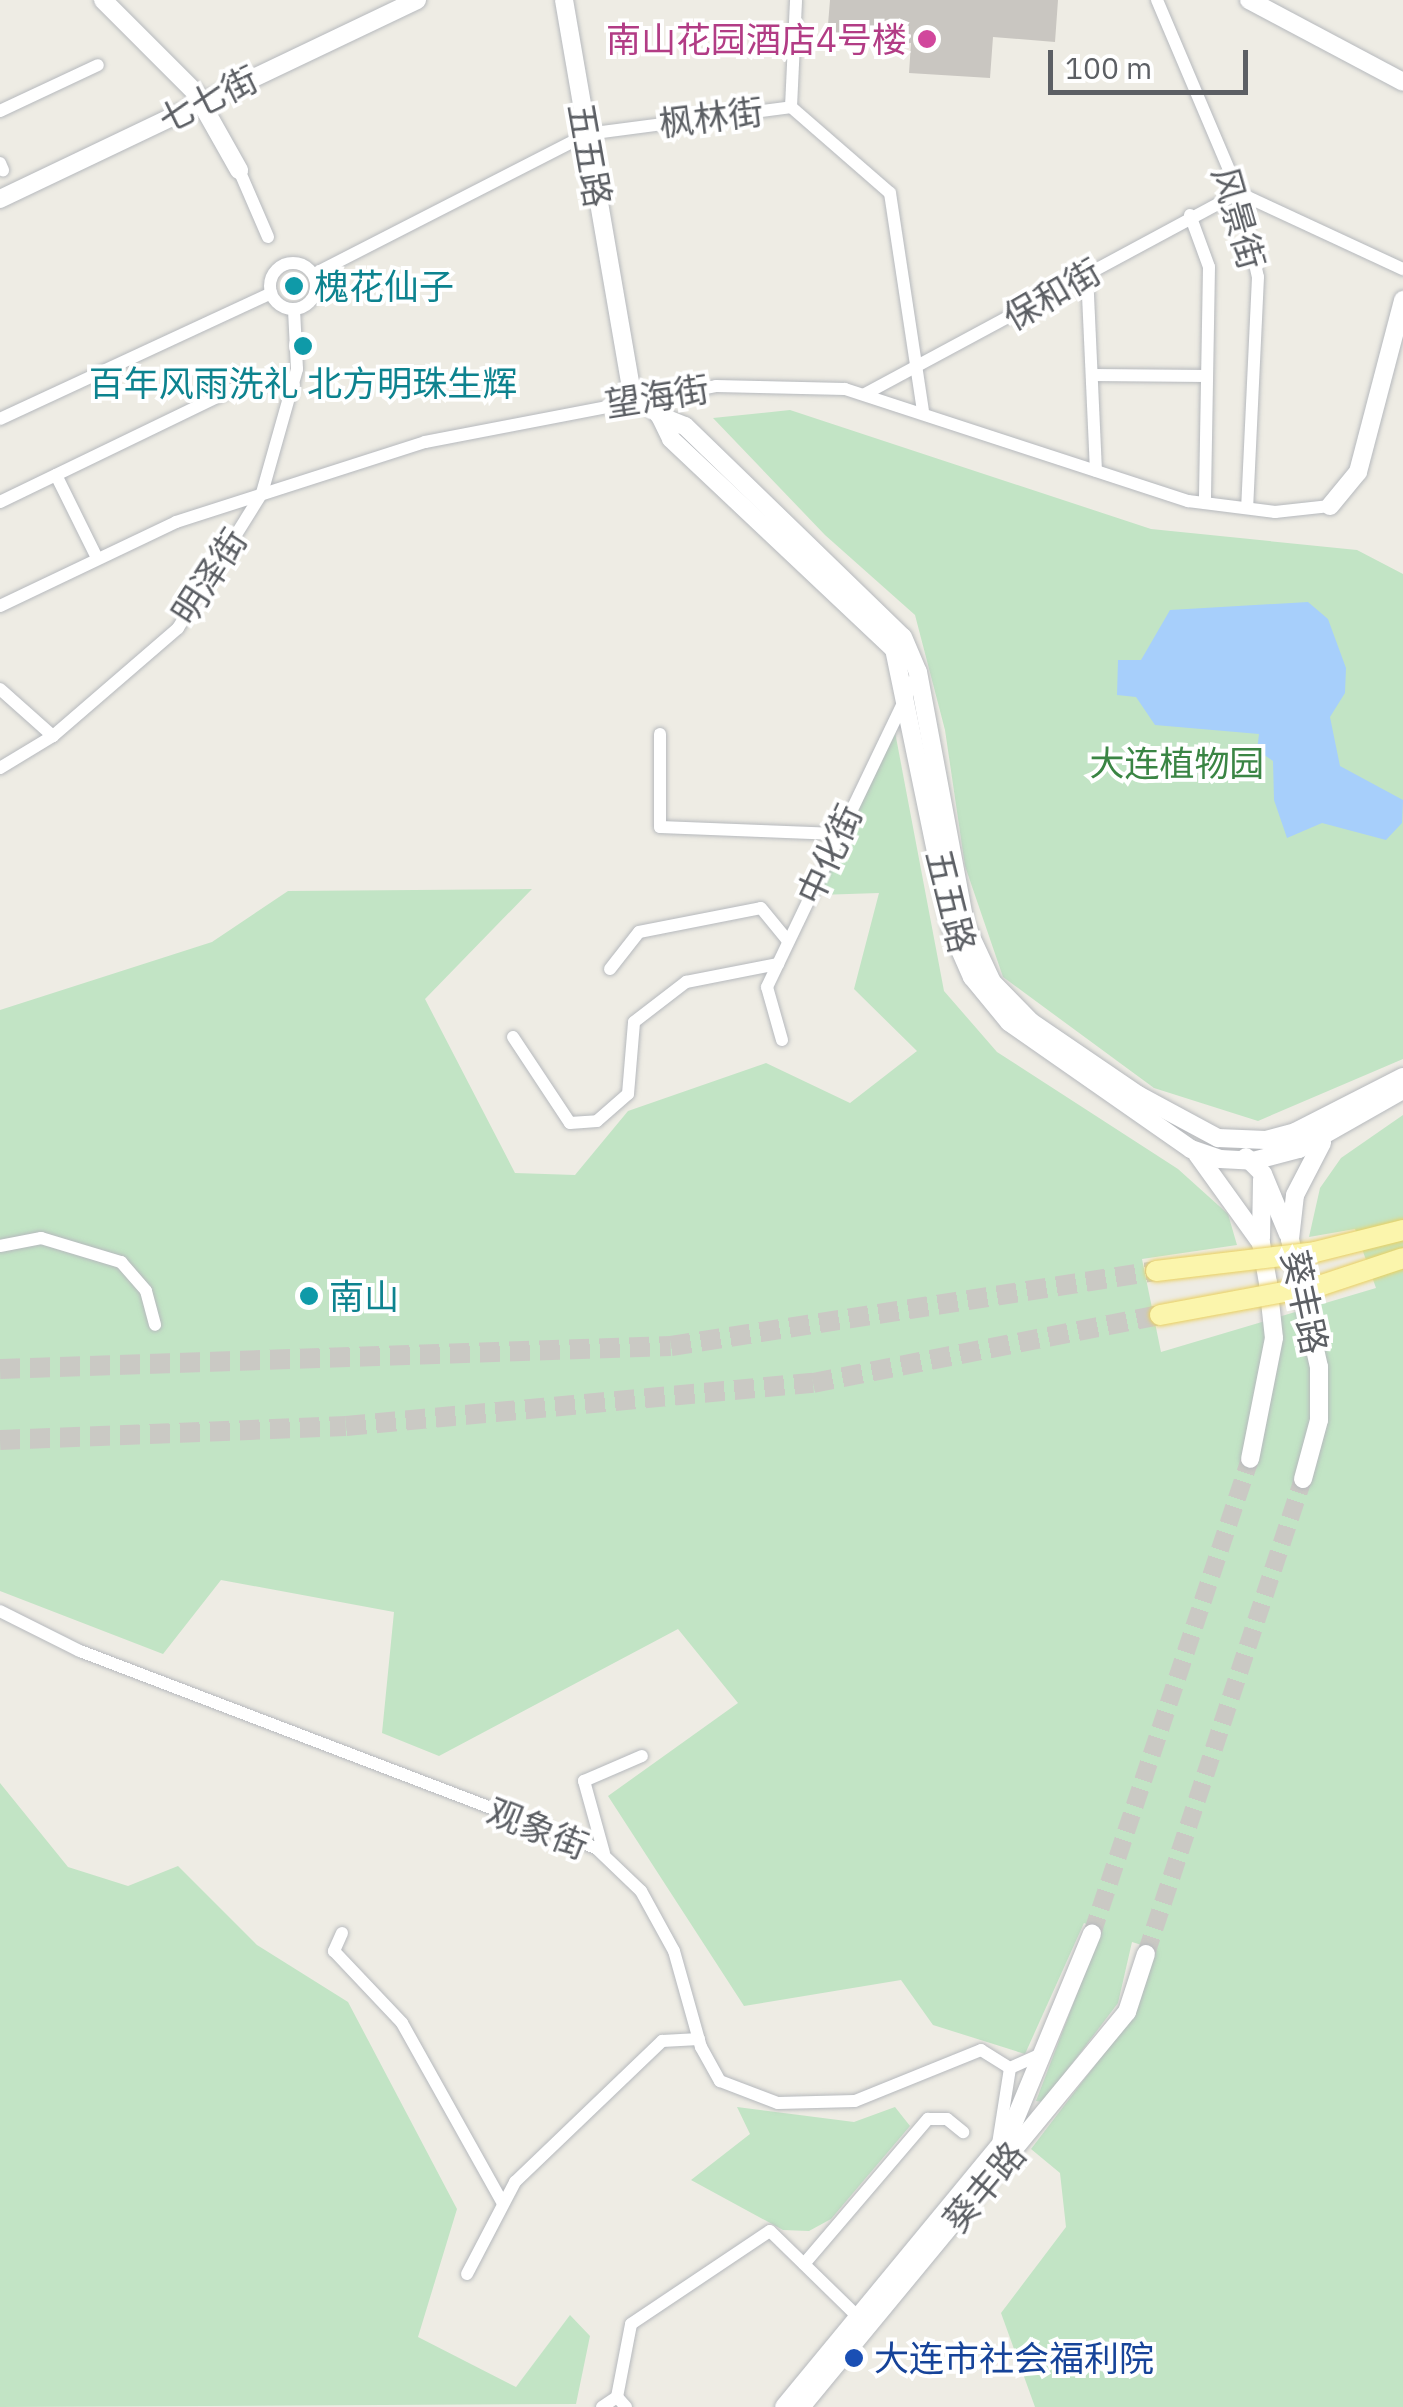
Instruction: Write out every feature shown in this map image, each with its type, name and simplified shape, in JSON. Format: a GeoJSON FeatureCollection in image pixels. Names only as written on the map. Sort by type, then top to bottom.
{"type":"FeatureCollection","features":[{"type":"Feature","properties":{"kind":"main road"},"geometry":{"type":"LineString","coordinates":[[102,0],[200,102],[239,170]]}},
{"type":"Feature","properties":{"kind":"main road","name":"七七街"},"geometry":{"type":"LineString","coordinates":[[0,200],[416,0]]}},
{"type":"Feature","properties":{"kind":"main road","name":"五五路"},"geometry":{"type":"LineString","coordinates":[[564,0],[620,349],[636,397],[660,416],[684,426],[882,612],[918,672],[965,924],[992,982],[1032,1022],[1123,1085],[1218,1138],[1266,1140],[1295,1132],[1403,1077]]}},
{"type":"Feature","properties":{"kind":"main road"},"geometry":{"type":"LineString","coordinates":[[1249,0],[1403,82]]}},
{"type":"Feature","properties":{"kind":"main road"},"geometry":{"type":"LineString","coordinates":[[1330,506],[1358,472],[1403,300]]}},
{"type":"Feature","properties":{"kind":"main road","name":"五五路"},"geometry":{"type":"LineString","coordinates":[[660,416],[684,451],[883,632],[907,694],[951,924],[972,976],[1009,1022],[1191,1149],[1258,1168]]}},
{"type":"Feature","properties":{"kind":"main road"},"geometry":{"type":"LineString","coordinates":[[1258,1168],[1276,1156],[1332,1135],[1403,1090]]}},
{"type":"Feature","properties":{"kind":"main road"},"geometry":{"type":"LineString","coordinates":[[1276,1156],[1295,1132]]}},
{"type":"Feature","properties":{"kind":"main road","name":"葵丰路"},"geometry":{"type":"LineString","coordinates":[[1304,1479],[1320,1420],[1319,1367],[1290,1239],[1311,1155],[1332,1135]]}},
{"type":"Feature","properties":{"kind":"main road"},"geometry":{"type":"LineString","coordinates":[[1218,1138],[1258,1168],[1290,1239]]}},
{"type":"Feature","properties":{"kind":"main road","name":"葵丰路"},"geometry":{"type":"LineString","coordinates":[[1191,1149],[1232,1194],[1261,1243],[1274,1338],[1250,1459]]}},
{"type":"Feature","properties":{"kind":"main road"},"geometry":{"type":"LineString","coordinates":[[1258,1168],[1261,1243]]}},
{"type":"Feature","properties":{"kind":"main road"},"geometry":{"type":"LineString","coordinates":[[1260,1218],[1280,1214]]}},
{"type":"Feature","properties":{"kind":"main road"},"geometry":{"type":"LineString","coordinates":[[1156,1270],[1315,1252],[1403,1230]]}},
{"type":"Feature","properties":{"kind":"main road"},"geometry":{"type":"LineString","coordinates":[[1160,1314],[1322,1285],[1403,1258]]}},
{"type":"Feature","properties":{"kind":"main road","name":"葵丰路"},"geometry":{"type":"LineString","coordinates":[[784,2407],[996,2153],[1092,1934]]}},
{"type":"Feature","properties":{"kind":"main road","name":"葵丰路"},"geometry":{"type":"LineString","coordinates":[[801,2407],[1128,2012],[1146,1954]]}},
{"type":"Feature","properties":{"kind":"street"},"geometry":{"type":"LineString","coordinates":[[791,107],[796,0]]}},
{"type":"Feature","properties":{"kind":"street","name":"风景街"},"geometry":{"type":"LineString","coordinates":[[1157,0],[1239,193],[1258,277],[1247,508]]}},
{"type":"Feature","properties":{"kind":"street"},"geometry":{"type":"LineString","coordinates":[[0,112],[98,65]]}},
{"type":"Feature","properties":{"kind":"street","name":"枫林街"},"geometry":{"type":"LineString","coordinates":[[314,274],[587,134],[791,107],[890,193],[923,410]]}},
{"type":"Feature","properties":{"kind":"street"},"geometry":{"type":"LineString","coordinates":[[239,170],[268,237]]}},
{"type":"Feature","properties":{"kind":"street"},"geometry":{"type":"LineString","coordinates":[[1239,193],[1403,269]]}},
{"type":"Feature","properties":{"kind":"street","name":"保和街"},"geometry":{"type":"LineString","coordinates":[[865,394],[917,372],[1190,215],[1239,193]]}},
{"type":"Feature","properties":{"kind":"street"},"geometry":{"type":"LineString","coordinates":[[1190,215],[1209,267],[1205,504]]}},
{"type":"Feature","properties":{"kind":"street"},"geometry":{"type":"LineString","coordinates":[[278,260],[305,265],[314,274],[314,297],[294,309],[270,293],[278,260]]}},
{"type":"Feature","properties":{"kind":"street"},"geometry":{"type":"LineString","coordinates":[[1087,274],[1096,470]]}},
{"type":"Feature","properties":{"kind":"street"},"geometry":{"type":"LineString","coordinates":[[0,419],[270,293]]}},
{"type":"Feature","properties":{"kind":"street","name":"明泽街"},"geometry":{"type":"LineString","coordinates":[[0,768],[52,736],[178,628],[262,493],[298,370],[294,309]]}},
{"type":"Feature","properties":{"kind":"street"},"geometry":{"type":"LineString","coordinates":[[1092,375],[1207,376]]}},
{"type":"Feature","properties":{"kind":"street","name":"望海街"},"geometry":{"type":"LineString","coordinates":[[0,606],[95,554],[262,493],[425,442],[636,397],[779,382],[865,394],[923,410],[1205,504],[1247,508],[1330,506]]}},
{"type":"Feature","properties":{"kind":"street"},"geometry":{"type":"LineString","coordinates":[[0,502],[246,383],[294,384]]}},
{"type":"Feature","properties":{"kind":"street"},"geometry":{"type":"LineString","coordinates":[[56,475],[95,554]]}},
{"type":"Feature","properties":{"kind":"street","name":"中化街"},"geometry":{"type":"LineString","coordinates":[[782,1040],[768,987],[836,834],[918,672]]}},
{"type":"Feature","properties":{"kind":"street"},"geometry":{"type":"LineString","coordinates":[[0,689],[52,736]]}},
{"type":"Feature","properties":{"kind":"street"},"geometry":{"type":"LineString","coordinates":[[660,734],[660,827],[836,834]]}},
{"type":"Feature","properties":{"kind":"street"},"geometry":{"type":"LineString","coordinates":[[610,968],[639,932],[761,908],[788,941]]}},
{"type":"Feature","properties":{"kind":"street"},"geometry":{"type":"LineString","coordinates":[[513,1037],[570,1123],[597,1121],[628,1094],[634,1022],[686,982],[778,964]]}},
{"type":"Feature","properties":{"kind":"street"},"geometry":{"type":"LineString","coordinates":[[0,1246],[40,1238],[121,1262],[146,1291],[155,1325]]}},
{"type":"Feature","properties":{"kind":"street","name":"观象街"},"geometry":{"type":"LineString","coordinates":[[0,1612],[80,1651],[605,1855],[641,1891],[674,1951],[699,2039],[720,2081],[778,2102],[856,2101],[981,2050],[1010,2068]]}},
{"type":"Feature","properties":{"kind":"street"},"geometry":{"type":"LineString","coordinates":[[605,1855],[584,1781],[642,1756]]}},
{"type":"Feature","properties":{"kind":"street"},"geometry":{"type":"LineString","coordinates":[[342,1933],[334,1951],[402,2023],[504,2204]]}},
{"type":"Feature","properties":{"kind":"street"},"geometry":{"type":"LineString","coordinates":[[468,2274],[515,2182],[662,2042],[699,2039]]}},
{"type":"Feature","properties":{"kind":"street"},"geometry":{"type":"LineString","coordinates":[[996,2153],[1010,2068],[1042,2054]]}},
{"type":"Feature","properties":{"kind":"street"},"geometry":{"type":"LineString","coordinates":[[804,2264],[928,2119],[948,2119],[963,2132]]}},
{"type":"Feature","properties":{"kind":"street"},"geometry":{"type":"LineString","coordinates":[[602,2407],[621,2402],[631,2324],[770,2231],[858,2318]]}},
{"type":"Feature","properties":{"kind":"green space","name":"大连植物园"},"geometry":{"type":"Polygon","coordinates":[[[790,410],[1151,529],[1357,550],[1403,574],[1403,1059],[1258,1121],[1154,1088],[1003,977],[965,866],[945,730],[915,615],[825,535],[713,418],[790,410]]]}},
{"type":"Feature","properties":{"kind":"green space"},"geometry":{"type":"Polygon","coordinates":[[[895,732],[944,991],[997,1052],[1178,1169],[1228,1214],[1237,1245],[1142,1259],[1161,1352],[1376,1288],[1355,1229],[1309,1237],[1320,1188],[1341,1158],[1403,1115],[1403,2407],[1035,2407],[1001,2313],[1066,2227],[1060,2173],[1031,2149],[1131,2018],[1154,1949],[1132,1942],[1118,2003],[1043,2102],[1036,2101],[1101,1931],[1084,1923],[1025,2054],[933,2025],[901,1980],[744,2006],[608,1796],[738,1703],[678,1629],[439,1756],[382,1733],[394,1612],[221,1580],[163,1654],[0,1591],[0,1010],[212,942],[288,891],[532,889],[425,999],[515,1173],[575,1175],[628,1111],[766,1063],[850,1103],[917,1051],[854,989],[879,893],[818,895],[895,732]]]}},
{"type":"Feature","properties":{"kind":"green space"},"geometry":{"type":"Polygon","coordinates":[[[0,1783],[68,1867],[128,1886],[178,1866],[257,1945],[348,2002],[457,2209],[418,2337],[516,2387],[570,2315],[590,2336],[576,2404],[0,2407],[0,1783]]]}},
{"type":"Feature","properties":{"kind":"green space"},"geometry":{"type":"Polygon","coordinates":[[[737,2107],[854,2122],[895,2107],[910,2126],[831,2219],[809,2231],[783,2230],[691,2180],[750,2134],[737,2107]]]}},
{"type":"Feature","properties":{"kind":"water"},"geometry":{"type":"Polygon","coordinates":[[[1308,602],[1328,619],[1346,668],[1345,693],[1330,717],[1340,766],[1403,800],[1402,823],[1386,840],[1322,823],[1287,838],[1274,800],[1273,761],[1257,750],[1259,734],[1155,725],[1136,697],[1117,695],[1118,660],[1141,660],[1170,610],[1308,602]]]}},
{"type":"Feature","properties":{"kind":"building","name":"南山花园酒店4号楼"},"geometry":{"type":"Polygon","coordinates":[[[830,0],[1058,0],[1055,42],[993,37],[990,78],[909,73],[911,43],[827,37],[830,0]]]}},
{"type":"Feature","properties":{"kind":"tunnel"},"geometry":{"type":"LineString","coordinates":[[0,1369],[671,1346],[1156,1271]]}},
{"type":"Feature","properties":{"kind":"tunnel"},"geometry":{"type":"LineString","coordinates":[[0,1440],[346,1426],[813,1383],[1160,1315]]}},
{"type":"Feature","properties":{"kind":"tunnel"},"geometry":{"type":"LineString","coordinates":[[1092,1934],[1250,1459]]}},
{"type":"Feature","properties":{"kind":"tunnel"},"geometry":{"type":"LineString","coordinates":[[1146,1954],[1303,1479]]}},
{"type":"Feature","properties":{"kind":"place","name":"南山花园酒店4号楼"},"geometry":{"type":"Point","coordinates":[927,39]}},
{"type":"Feature","properties":{"kind":"place","name":"槐花仙子"},"geometry":{"type":"Point","coordinates":[294,286]}},
{"type":"Feature","properties":{"kind":"place","name":"百年风雨洗礼 北方明珠生辉"},"geometry":{"type":"Point","coordinates":[303,346]}},
{"type":"Feature","properties":{"kind":"place","name":"南山"},"geometry":{"type":"Point","coordinates":[309,1296]}},
{"type":"Feature","properties":{"kind":"place","name":"大连市社会福利院"},"geometry":{"type":"Point","coordinates":[854,2358]}}]}
